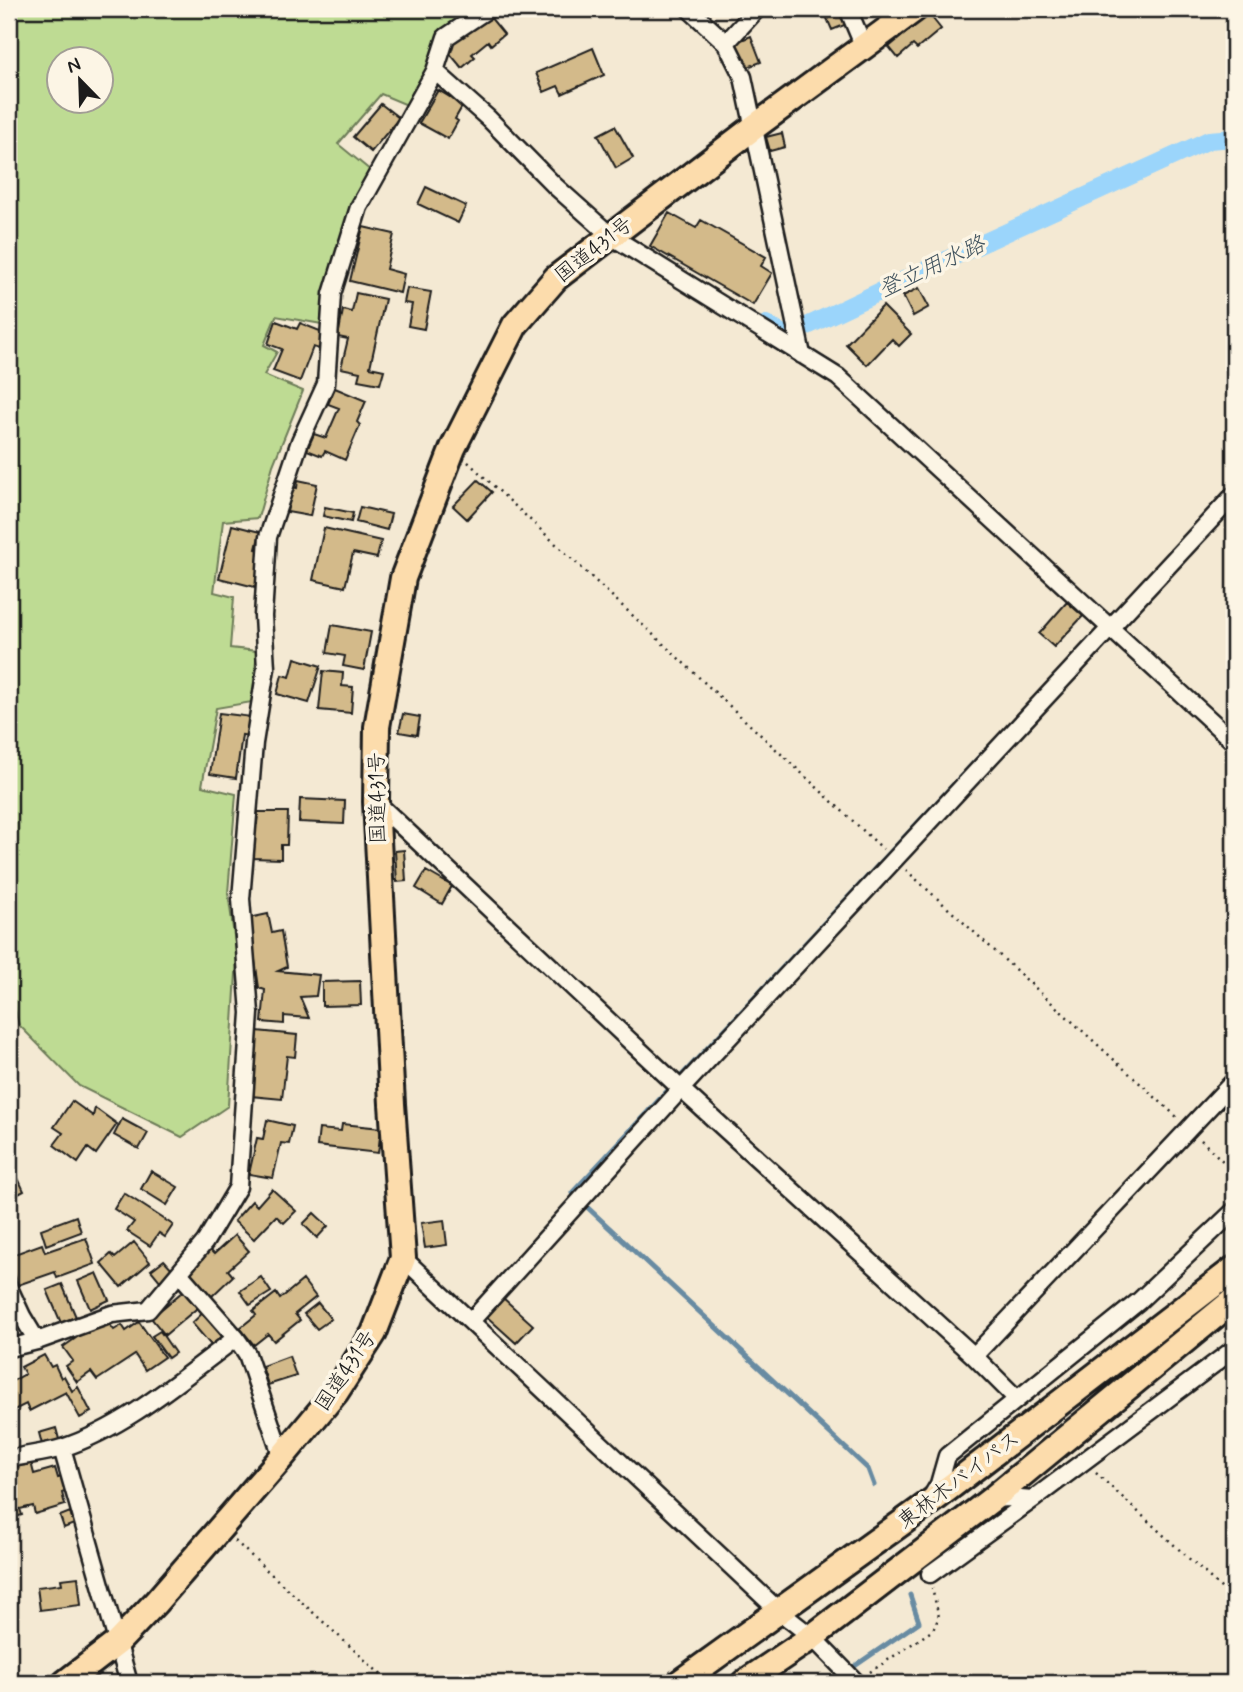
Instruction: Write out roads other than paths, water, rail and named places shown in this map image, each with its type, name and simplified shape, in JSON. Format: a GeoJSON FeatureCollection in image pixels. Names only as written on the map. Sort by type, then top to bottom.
{"type":"FeatureCollection","features":[{"type":"Feature","properties":{"kind":"highway","name":"国道431号"},"geometry":{"type":"LineString","coordinates":[[65,1683],[117,1643],[164,1593],[335,1392],[374,1334],[403,1258],[376,802],[377,727],[403,578],[453,448],[515,325],[556,278],[915,9]]}},
{"type":"Feature","properties":{"kind":"highway","name":"東林木バイパス"},"geometry":{"type":"LineString","coordinates":[[679,1683],[928,1504],[1234,1268]]}},
{"type":"Feature","properties":{"kind":"highway","name":"東林木バイパス"},"geometry":{"type":"LineString","coordinates":[[744,1683],[812,1637],[992,1499],[1234,1300]]}},
{"type":"Feature","properties":{"kind":"street"},"geometry":{"type":"LineString","coordinates":[[9,1348],[37,1341],[112,1314],[148,1310],[205,1242],[238,1187],[250,1013],[241,899],[254,743],[267,668],[263,616],[268,537],[300,441],[326,384],[332,294],[359,207],[435,71],[446,37],[488,9]]}},
{"type":"Feature","properties":{"kind":"street"},"geometry":{"type":"LineString","coordinates":[[688,9],[726,44],[743,77],[802,355]]}},
{"type":"Feature","properties":{"kind":"street"},"geometry":{"type":"LineString","coordinates":[[726,44],[757,9]]}},
{"type":"Feature","properties":{"kind":"street"},"geometry":{"type":"LineString","coordinates":[[848,9],[864,47]]}},
{"type":"Feature","properties":{"kind":"street"},"geometry":{"type":"LineString","coordinates":[[435,71],[611,236],[838,377],[1234,742]]}},
{"type":"Feature","properties":{"kind":"street"},"geometry":{"type":"LineString","coordinates":[[472,1320],[681,1089],[1234,495]]}},
{"type":"Feature","properties":{"kind":"street"},"geometry":{"type":"LineString","coordinates":[[376,802],[681,1089],[974,1356],[1017,1399]]}},
{"type":"Feature","properties":{"kind":"street"},"geometry":{"type":"LineString","coordinates":[[974,1356],[1234,1081]]}},
{"type":"Feature","properties":{"kind":"street"},"geometry":{"type":"LineString","coordinates":[[928,1504],[939,1484],[947,1457],[1139,1301],[1234,1211]]}},
{"type":"Feature","properties":{"kind":"street"},"geometry":{"type":"LineString","coordinates":[[403,1258],[780,1612],[812,1637],[856,1682]]}},
{"type":"Feature","properties":{"kind":"street"},"geometry":{"type":"LineString","coordinates":[[178,1273],[247,1354],[282,1457]]}},
{"type":"Feature","properties":{"kind":"street"},"geometry":{"type":"LineString","coordinates":[[9,1288],[37,1341]]}},
{"type":"Feature","properties":{"kind":"street"},"geometry":{"type":"LineString","coordinates":[[9,1459],[62,1448],[109,1426],[152,1400],[236,1338]]}},
{"type":"Feature","properties":{"kind":"street"},"geometry":{"type":"LineString","coordinates":[[930,1574],[1234,1349]]}},
{"type":"Feature","properties":{"kind":"street"},"geometry":{"type":"LineString","coordinates":[[62,1448],[129,1683]]}},
{"type":"Feature","properties":{"kind":"street"},"geometry":{"type":"LineString","coordinates":[[992,1499],[1009,1497],[1032,1500]]}},
{"type":"Feature","properties":{"kind":"waterway","name":"登立用水路"},"geometry":{"type":"LineString","coordinates":[[766,324],[786,336],[1209,140],[1234,138]]}},
{"type":"Feature","properties":{"kind":"waterway"},"geometry":{"type":"LineString","coordinates":[[874,1485],[868,1469],[572,1193],[981,755]]}},
{"type":"Feature","properties":{"kind":"waterway"},"geometry":{"type":"LineString","coordinates":[[830,1683],[919,1622],[910,1595]]}}]}
